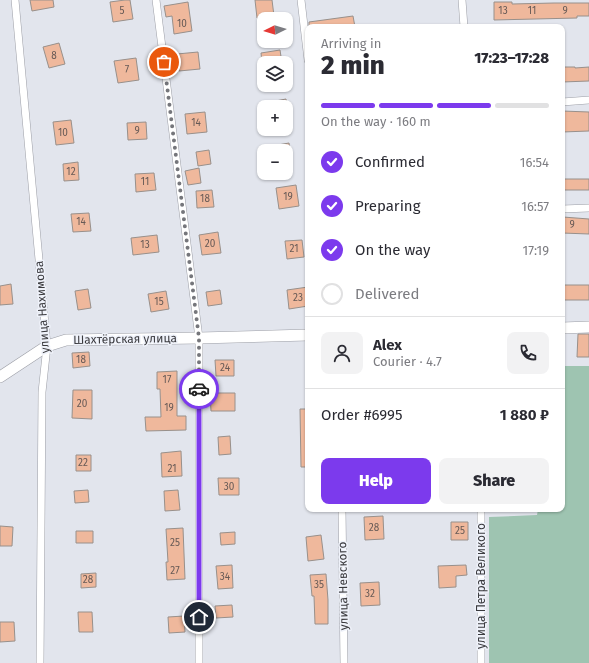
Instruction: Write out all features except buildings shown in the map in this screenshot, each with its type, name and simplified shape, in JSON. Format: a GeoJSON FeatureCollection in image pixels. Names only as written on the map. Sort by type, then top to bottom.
{"type":"FeatureCollection","features":[{"type":"Feature","properties":{"kind":"street","name":"улица Нахимова"},"geometry":{"type":"LineString","coordinates":[[14,0],[47,346],[42,392],[40,663]]}},
{"type":"Feature","properties":{"kind":"street"},"geometry":{"type":"LineString","coordinates":[[156,0],[199,338],[199,663]]}},
{"type":"Feature","properties":{"kind":"street"},"geometry":{"type":"LineString","coordinates":[[301,0],[305,34]]}},
{"type":"Feature","properties":{"kind":"street"},"geometry":{"type":"LineString","coordinates":[[462,0],[464,24]]}},
{"type":"Feature","properties":{"kind":"street"},"geometry":{"type":"LineString","coordinates":[[565,102],[589,100]]}},
{"type":"Feature","properties":{"kind":"street"},"geometry":{"type":"LineString","coordinates":[[565,209],[589,208]]}},
{"type":"Feature","properties":{"kind":"street"},"geometry":{"type":"LineString","coordinates":[[565,328],[589,327]]}},
{"type":"Feature","properties":{"kind":"street","name":"Шахтёрская улица"},"geometry":{"type":"LineString","coordinates":[[0,377],[47,346],[66,340],[305,335]]}},
{"type":"Feature","properties":{"kind":"street","name":"улица Невского"},"geometry":{"type":"LineString","coordinates":[[342,512],[344,663]]}},
{"type":"Feature","properties":{"kind":"street","name":"улица Петра Великого"},"geometry":{"type":"LineString","coordinates":[[481,512],[481,663]]}},
{"type":"Feature","properties":{"kind":"green space"},"geometry":{"type":"Polygon","coordinates":[[[565,366],[589,366],[589,663],[489,663],[489,517],[537,515],[538,512],[565,512],[565,366]]]}},
{"type":"Feature","properties":{"kind":"way so far"},"geometry":{"type":"LineString","coordinates":[[164,62],[199,338],[199,389]]}},
{"type":"Feature","properties":{"kind":"route"},"geometry":{"type":"LineString","coordinates":[[199,389],[199,617]]}}]}
